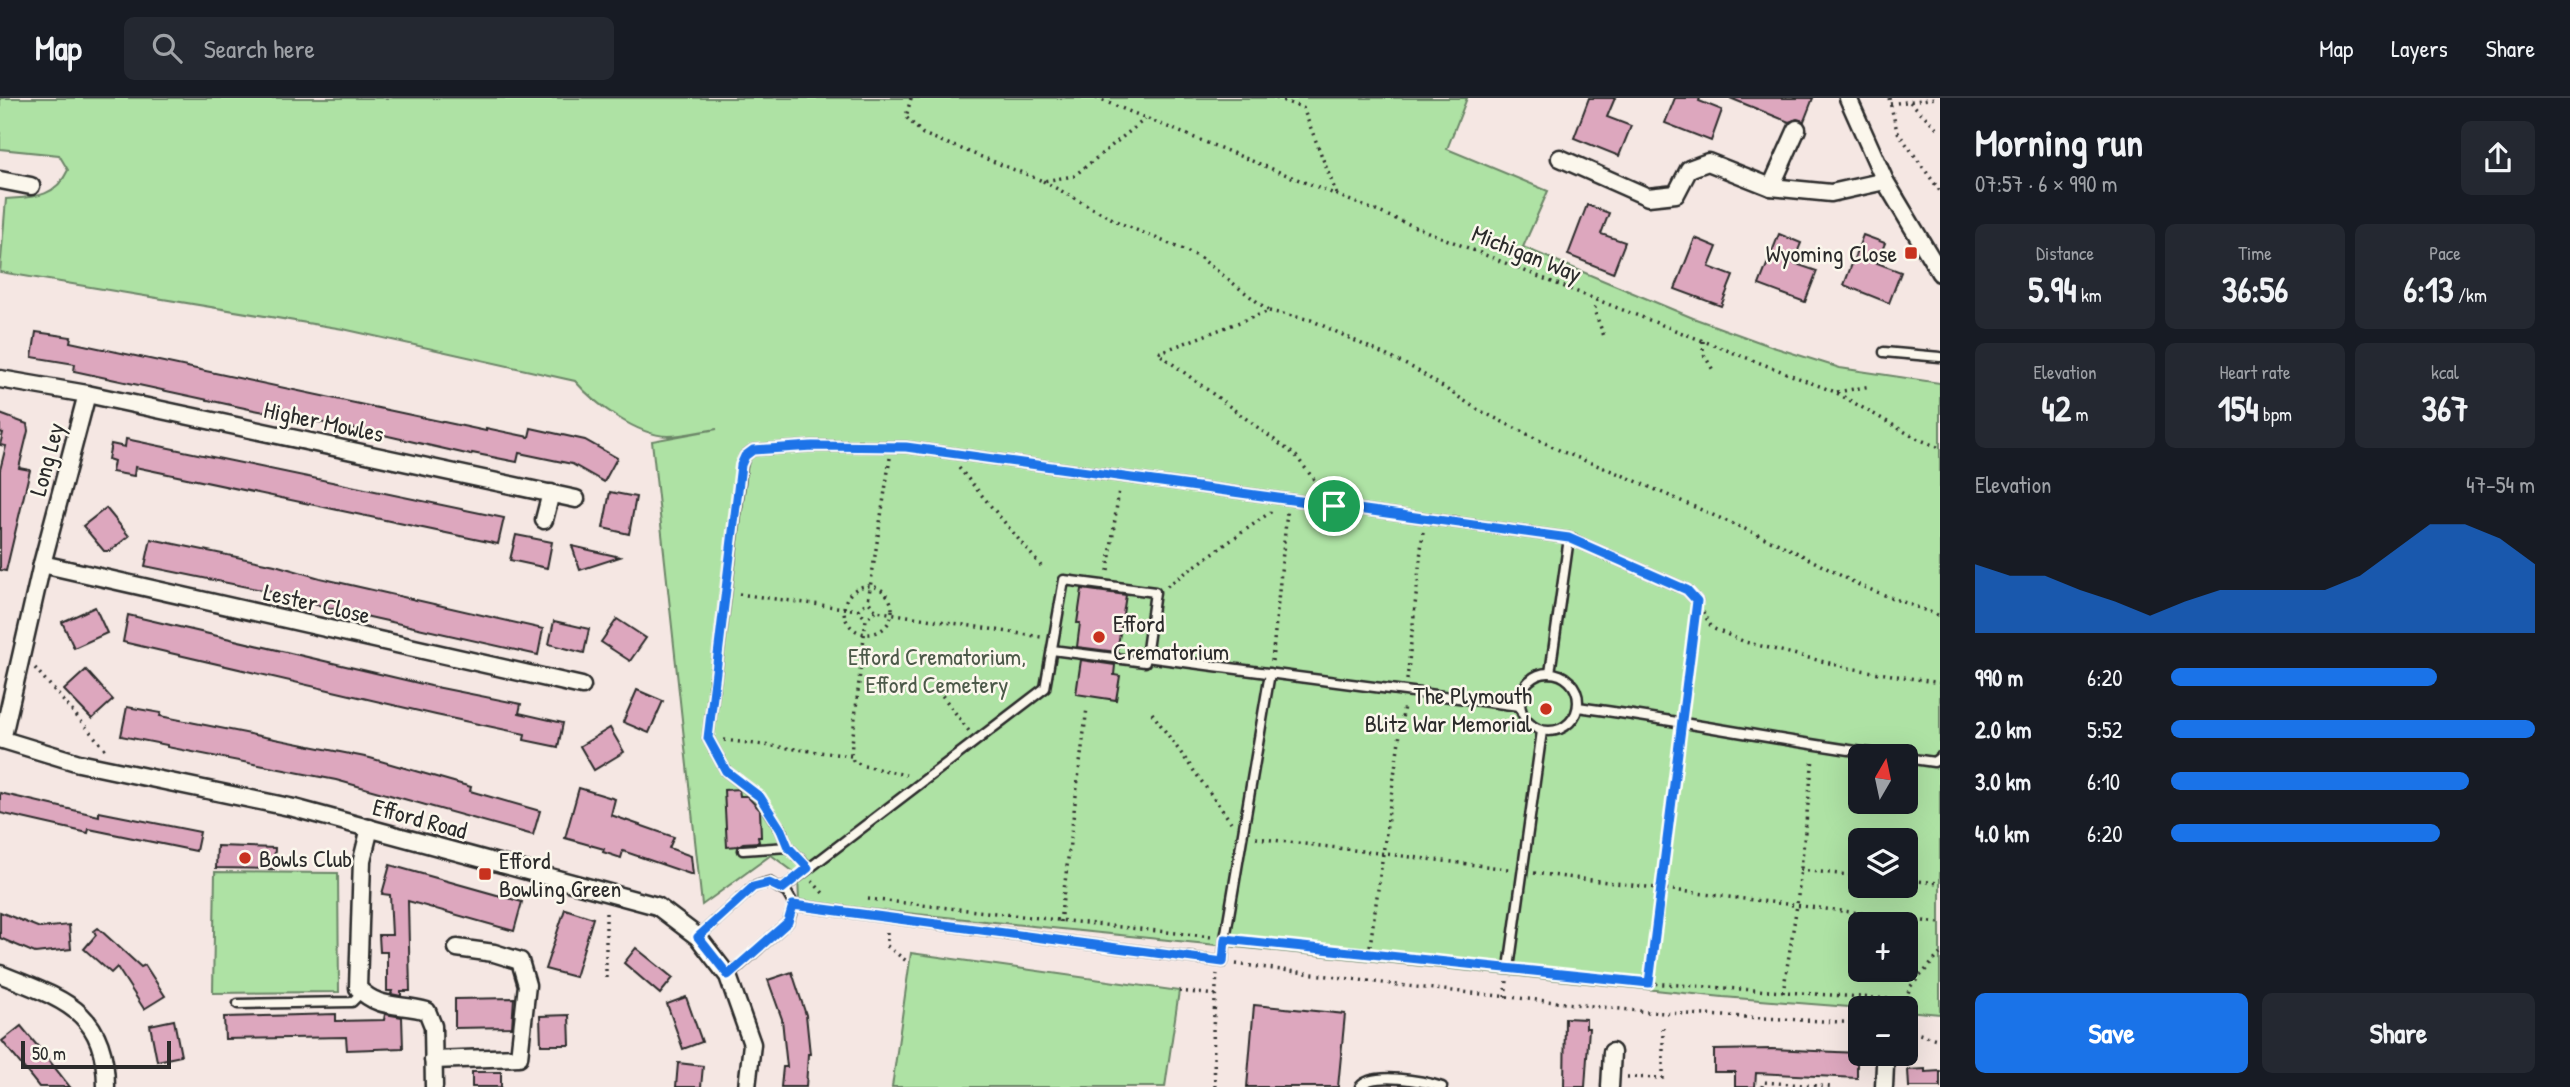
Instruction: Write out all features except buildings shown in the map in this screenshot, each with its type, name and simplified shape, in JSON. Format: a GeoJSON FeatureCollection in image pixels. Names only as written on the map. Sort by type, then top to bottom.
{"type":"FeatureCollection","features":[{"type":"Feature","properties":{"kind":"street"},"geometry":{"type":"LineString","coordinates":[[1848,98],[1885,181],[1940,273]]}},
{"type":"Feature","properties":{"kind":"street"},"geometry":{"type":"LineString","coordinates":[[1771,187],[1797,130]]}},
{"type":"Feature","properties":{"kind":"street"},"geometry":{"type":"LineString","coordinates":[[1560,158],[1648,197],[1676,194],[1689,169],[1707,162],[1771,187],[1832,192],[1885,181]]}},
{"type":"Feature","properties":{"kind":"street"},"geometry":{"type":"LineString","coordinates":[[0,180],[31,186]]}},
{"type":"Feature","properties":{"kind":"street","name":"Higher Mowles"},"geometry":{"type":"LineString","coordinates":[[0,379],[87,394],[576,499]]}},
{"type":"Feature","properties":{"kind":"street","name":"Long Ley"},"geometry":{"type":"LineString","coordinates":[[1,740],[42,564],[87,394]]}},
{"type":"Feature","properties":{"kind":"street"},"geometry":{"type":"LineString","coordinates":[[544,520],[551,493]]}},
{"type":"Feature","properties":{"kind":"street","name":"Lester Close"},"geometry":{"type":"LineString","coordinates":[[42,564],[582,686]]}},
{"type":"Feature","properties":{"kind":"street","name":"Efford Road"},"geometry":{"type":"LineString","coordinates":[[1,740],[79,763],[294,808],[657,906],[698,937],[728,975],[752,1044],[747,1087]]}},
{"type":"Feature","properties":{"kind":"street"},"geometry":{"type":"LineString","coordinates":[[370,828],[362,860],[359,989],[378,1004],[407,1005],[427,1011],[433,1026],[434,1087]]}},
{"type":"Feature","properties":{"kind":"street"},"geometry":{"type":"LineString","coordinates":[[433,1060],[519,1056],[527,985],[520,961],[494,953],[457,948]]}},
{"type":"Feature","properties":{"kind":"street"},"geometry":{"type":"LineString","coordinates":[[0,974],[63,1001],[81,1013],[94,1029],[102,1049],[106,1087]]}},
{"type":"Feature","properties":{"kind":"street"},"geometry":{"type":"LineString","coordinates":[[1610,1082],[1612,1052]]}},
{"type":"Feature","properties":{"kind":"street"},"geometry":{"type":"LineString","coordinates":[[1884,1087],[1885,1066]]}},
{"type":"Feature","properties":{"kind":"lane"},"geometry":{"type":"LineString","coordinates":[[1884,352],[1940,357]]}},
{"type":"Feature","properties":{"kind":"lane"},"geometry":{"type":"LineString","coordinates":[[808,868],[788,847],[781,830],[760,797],[726,771],[708,738],[741,465],[745,456],[753,450],[812,446],[892,446],[931,450],[1569,538],[1687,590],[1697,601]]}},
{"type":"Feature","properties":{"kind":"lane"},"geometry":{"type":"LineString","coordinates":[[1550,673],[1569,538]]}},
{"type":"Feature","properties":{"kind":"lane"},"geometry":{"type":"LineString","coordinates":[[782,889],[1045,688],[1064,580],[1155,592],[1145,662],[1052,650]]}},
{"type":"Feature","properties":{"kind":"lane"},"geometry":{"type":"LineString","coordinates":[[1146,657],[1519,706]]}},
{"type":"Feature","properties":{"kind":"lane"},"geometry":{"type":"LineString","coordinates":[[698,937],[753,887],[769,883],[782,889],[793,905],[1221,962],[1270,673]]}},
{"type":"Feature","properties":{"kind":"lane"},"geometry":{"type":"LineString","coordinates":[[1550,673],[1560,675],[1574,688],[1578,708],[1575,716],[1561,729],[1542,731],[1527,722],[1519,706],[1522,689],[1527,682],[1534,677],[1550,673]]}},
{"type":"Feature","properties":{"kind":"lane"},"geometry":{"type":"LineString","coordinates":[[1578,708],[1682,721],[1848,750]]}},
{"type":"Feature","properties":{"kind":"lane"},"geometry":{"type":"LineString","coordinates":[[1509,968],[1542,731]]}},
{"type":"Feature","properties":{"kind":"lane"},"geometry":{"type":"LineString","coordinates":[[1918,758],[1937,759],[1940,769]]}},
{"type":"Feature","properties":{"kind":"lane"},"geometry":{"type":"LineString","coordinates":[[743,850],[788,847]]}},
{"type":"Feature","properties":{"kind":"lane"},"geometry":{"type":"LineString","coordinates":[[728,975],[788,922],[793,905]]}},
{"type":"Feature","properties":{"kind":"lane"},"geometry":{"type":"LineString","coordinates":[[238,1004],[352,1002],[362,992]]}},
{"type":"Feature","properties":{"kind":"lane"},"geometry":{"type":"LineString","coordinates":[[1360,1087],[1362,1083],[1375,1078],[1442,1087]]}},
{"type":"Feature","properties":{"kind":"path"},"geometry":{"type":"LineString","coordinates":[[911,98],[906,117],[923,134],[1043,181],[1120,223],[1198,256],[1269,311],[1311,320],[1415,369],[1477,409],[1563,452],[1775,542],[1861,586],[1940,616]]}},
{"type":"Feature","properties":{"kind":"path","name":"Michigan Way"},"geometry":{"type":"LineString","coordinates":[[1096,98],[1598,300],[1835,392],[1914,437],[1940,448]]}},
{"type":"Feature","properties":{"kind":"path"},"geometry":{"type":"LineString","coordinates":[[1276,98],[1303,108],[1337,195]]}},
{"type":"Feature","properties":{"kind":"path"},"geometry":{"type":"LineString","coordinates":[[1889,98],[1897,131],[1940,191]]}},
{"type":"Feature","properties":{"kind":"path"},"geometry":{"type":"LineString","coordinates":[[1890,104],[1936,98]]}},
{"type":"Feature","properties":{"kind":"path"},"geometry":{"type":"LineString","coordinates":[[1910,102],[1940,131]]}},
{"type":"Feature","properties":{"kind":"path"},"geometry":{"type":"LineString","coordinates":[[1043,181],[1074,176],[1146,118]]}},
{"type":"Feature","properties":{"kind":"path"},"geometry":{"type":"LineString","coordinates":[[1598,300],[1594,310],[1604,336]]}},
{"type":"Feature","properties":{"kind":"path"},"geometry":{"type":"LineString","coordinates":[[1269,311],[1158,353],[1296,456],[1334,506]]}},
{"type":"Feature","properties":{"kind":"path"},"geometry":{"type":"LineString","coordinates":[[1703,341],[1703,353],[1713,370]]}},
{"type":"Feature","properties":{"kind":"path"},"geometry":{"type":"LineString","coordinates":[[1835,392],[1871,386]]}},
{"type":"Feature","properties":{"kind":"path"},"geometry":{"type":"LineString","coordinates":[[858,610],[868,601],[892,446]]}},
{"type":"Feature","properties":{"kind":"path"},"geometry":{"type":"LineString","coordinates":[[931,450],[955,464],[1041,566]]}},
{"type":"Feature","properties":{"kind":"path"},"geometry":{"type":"LineString","coordinates":[[1107,577],[1120,477]]}},
{"type":"Feature","properties":{"kind":"path"},"geometry":{"type":"LineString","coordinates":[[1166,587],[1288,500]]}},
{"type":"Feature","properties":{"kind":"path"},"geometry":{"type":"LineString","coordinates":[[1270,673],[1288,500]]}},
{"type":"Feature","properties":{"kind":"path"},"geometry":{"type":"LineString","coordinates":[[1369,953],[1406,691],[1425,518]]}},
{"type":"Feature","properties":{"kind":"path"},"geometry":{"type":"LineString","coordinates":[[858,586],[880,589],[893,603],[891,623],[874,634],[855,632],[844,617],[845,608],[846,598],[858,586]]}},
{"type":"Feature","properties":{"kind":"path"},"geometry":{"type":"LineString","coordinates":[[727,592],[858,610],[866,619]]}},
{"type":"Feature","properties":{"kind":"path"},"geometry":{"type":"LineString","coordinates":[[868,601],[876,611],[1054,638]]}},
{"type":"Feature","properties":{"kind":"path"},"geometry":{"type":"LineString","coordinates":[[1697,601],[1712,628],[1745,642],[1849,668],[1940,683]]}},
{"type":"Feature","properties":{"kind":"path"},"geometry":{"type":"LineString","coordinates":[[1649,983],[1697,601]]}},
{"type":"Feature","properties":{"kind":"path"},"geometry":{"type":"LineString","coordinates":[[876,611],[866,619],[851,756],[853,761],[864,766],[925,779]]}},
{"type":"Feature","properties":{"kind":"path"},"geometry":{"type":"LineString","coordinates":[[22,653],[125,772]]}},
{"type":"Feature","properties":{"kind":"path"},"geometry":{"type":"LineString","coordinates":[[938,690],[977,741]]}},
{"type":"Feature","properties":{"kind":"path"},"geometry":{"type":"LineString","coordinates":[[1060,922],[1087,708]]}},
{"type":"Feature","properties":{"kind":"path"},"geometry":{"type":"LineString","coordinates":[[708,738],[851,756]]}},
{"type":"Feature","properties":{"kind":"path"},"geometry":{"type":"LineString","coordinates":[[1783,993],[1814,746]]}},
{"type":"Feature","properties":{"kind":"path"},"geometry":{"type":"LineString","coordinates":[[808,868],[812,882],[822,893],[835,895]]}},
{"type":"Feature","properties":{"kind":"path"},"geometry":{"type":"LineString","coordinates":[[1800,870],[1848,875]]}},
{"type":"Feature","properties":{"kind":"path"},"geometry":{"type":"LineString","coordinates":[[1918,881],[1940,883]]}},
{"type":"Feature","properties":{"kind":"path"},"geometry":{"type":"LineString","coordinates":[[606,891],[606,978]]}},
{"type":"Feature","properties":{"kind":"path"},"geometry":{"type":"LineString","coordinates":[[862,898],[1060,922],[1649,983],[1906,1000],[1910,987],[1940,954]]}},
{"type":"Feature","properties":{"kind":"path"},"geometry":{"type":"LineString","coordinates":[[886,916],[887,946],[909,963]]}},
{"type":"Feature","properties":{"kind":"path"},"geometry":{"type":"LineString","coordinates":[[1215,1087],[1213,1028],[1221,962],[1406,986],[1648,1012],[1848,1022]]}},
{"type":"Feature","properties":{"kind":"path"},"geometry":{"type":"LineString","coordinates":[[1179,991],[1216,995]]}},
{"type":"Feature","properties":{"kind":"path"},"geometry":{"type":"LineString","coordinates":[[1610,1082],[1662,1077],[1663,1026]]}},
{"type":"Feature","properties":{"kind":"path"},"geometry":{"type":"LineString","coordinates":[[1918,1034],[1940,1040]]}},
{"type":"Feature","properties":{"kind":"path"},"geometry":{"type":"LineString","coordinates":[[1762,1087],[1762,1082],[1833,1087]]}},
{"type":"Feature","properties":{"kind":"green space","name":"Efford Crematorium, Efford Cemetery"},"geometry":{"type":"Polygon","coordinates":[[[0,98],[1467,98],[1447,149],[1548,191],[1523,247],[1693,318],[1773,347],[1840,368],[1940,383],[1940,1014],[1918,1012],[1918,996],[1848,996],[1848,1007],[1723,997],[799,902],[798,875],[771,855],[702,905],[652,441],[717,429],[674,436],[656,434],[617,417],[575,381],[343,329],[0,272],[6,199],[43,194],[57,186],[68,170],[59,155],[0,149],[0,98]]]}},
{"type":"Feature","properties":{"kind":"green space"},"geometry":{"type":"Polygon","coordinates":[[[215,872],[338,873],[339,992],[213,993],[215,872]]]}},
{"type":"Feature","properties":{"kind":"green space"},"geometry":{"type":"Polygon","coordinates":[[[911,953],[1179,991],[1165,1087],[892,1087],[911,953]]]}},
{"type":"Feature","properties":{"kind":"place","name":"Wyoming Close"},"geometry":{"type":"Point","coordinates":[1911,253]}},
{"type":"Feature","properties":{"kind":"place","name":"Efford Crematorium"},"geometry":{"type":"Point","coordinates":[1099,637]}},
{"type":"Feature","properties":{"kind":"place","name":"The Plymouth Blitz War Memorial"},"geometry":{"type":"Point","coordinates":[1546,709]}},
{"type":"Feature","properties":{"kind":"place","name":"Bowls Club"},"geometry":{"type":"Point","coordinates":[245,858]}},
{"type":"Feature","properties":{"kind":"place","name":"Efford Bowling Green"},"geometry":{"type":"Point","coordinates":[485,874]}},
{"type":"Feature","properties":{"kind":"route"},"geometry":{"type":"LineString","coordinates":[[812,446],[906,447],[1334,506],[1569,538],[1687,590],[1697,601],[1649,983],[1225,939],[1223,962],[793,905],[788,922],[728,975],[698,937],[753,887],[769,883],[782,889],[808,868],[788,847],[781,830],[760,797],[726,771],[708,738],[741,465],[745,456],[753,450],[812,446]]}}]}
